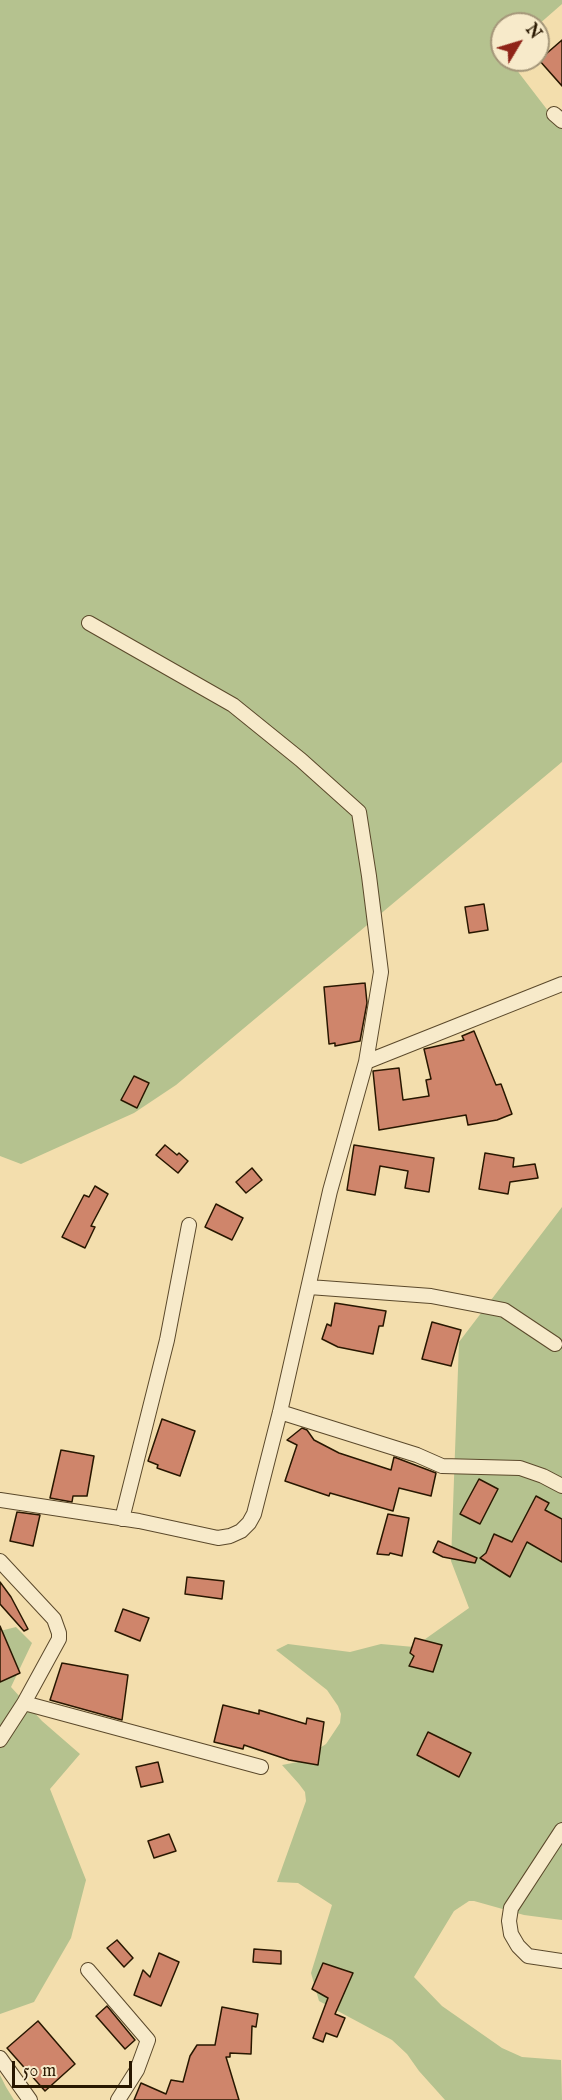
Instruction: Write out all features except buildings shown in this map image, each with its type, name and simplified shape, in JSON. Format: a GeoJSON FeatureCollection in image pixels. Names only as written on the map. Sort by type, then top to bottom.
{"type":"FeatureCollection","features":[{"type":"Feature","properties":{"kind":"street"},"geometry":{"type":"LineString","coordinates":[[0,1500],[122,1519],[218,1538],[241,1531],[249,1523],[254,1514],[280,1412],[330,1191],[366,1062],[381,972],[359,812],[234,705],[89,623]]}},
{"type":"Feature","properties":{"kind":"street"},"geometry":{"type":"LineString","coordinates":[[366,1062],[562,984]]}},
{"type":"Feature","properties":{"kind":"street"},"geometry":{"type":"LineString","coordinates":[[122,1519],[167,1340],[189,1226]]}},
{"type":"Feature","properties":{"kind":"street"},"geometry":{"type":"LineString","coordinates":[[309,1287],[431,1296],[504,1310],[555,1344]]}},
{"type":"Feature","properties":{"kind":"street"},"geometry":{"type":"LineString","coordinates":[[280,1412],[417,1455],[442,1466],[520,1468],[562,1486]]}},
{"type":"Feature","properties":{"kind":"street"},"geometry":{"type":"LineString","coordinates":[[0,1561],[54,1619],[59,1633],[59,1639],[24,1703],[0,1740]]}},
{"type":"Feature","properties":{"kind":"street"},"geometry":{"type":"LineString","coordinates":[[24,1703],[261,1767]]}},
{"type":"Feature","properties":{"kind":"street"},"geometry":{"type":"LineString","coordinates":[[562,1830],[511,1908],[509,1921],[511,1934],[528,1956],[562,1961]]}},
{"type":"Feature","properties":{"kind":"street"},"geometry":{"type":"LineString","coordinates":[[88,1971],[148,2040],[137,2070],[118,2100]]}},
{"type":"Feature","properties":{"kind":"street"},"geometry":{"type":"LineString","coordinates":[[0,2058],[30,2100]]}},
{"type":"Feature","properties":{"kind":"green space"},"geometry":{"type":"Polygon","coordinates":[[[0,0],[562,0],[562,4],[550,14],[550,12],[490,12],[490,72],[518,72],[562,129],[562,762],[176,1085],[134,1113],[21,1164],[0,1156],[0,0]]]}},
{"type":"Feature","properties":{"kind":"green space"},"geometry":{"type":"Polygon","coordinates":[[[562,1207],[562,1920],[524,1915],[469,1901],[454,1911],[414,1977],[442,2006],[502,2048],[522,2057],[561,2060],[562,2100],[445,2100],[407,2054],[392,2040],[319,2001],[311,1973],[332,1905],[298,1883],[277,1882],[306,1801],[305,1792],[282,1765],[298,1762],[326,1744],[340,1723],[341,1714],[327,1690],[276,1650],[288,1644],[350,1652],[381,1644],[414,1647],[469,1608],[451,1561],[459,1342],[562,1207]]]}},
{"type":"Feature","properties":{"kind":"green space"},"geometry":{"type":"Polygon","coordinates":[[[16,1627],[32,1643],[11,1687],[42,1721],[80,1754],[50,1789],[86,1880],[71,1938],[34,2002],[0,2014],[0,1631],[16,1627]]]}},
{"type":"Feature","properties":{"kind":"green space"},"geometry":{"type":"Polygon","coordinates":[[[0,2075],[6,2087],[14,2100],[0,2100],[0,2075]]]}}]}
